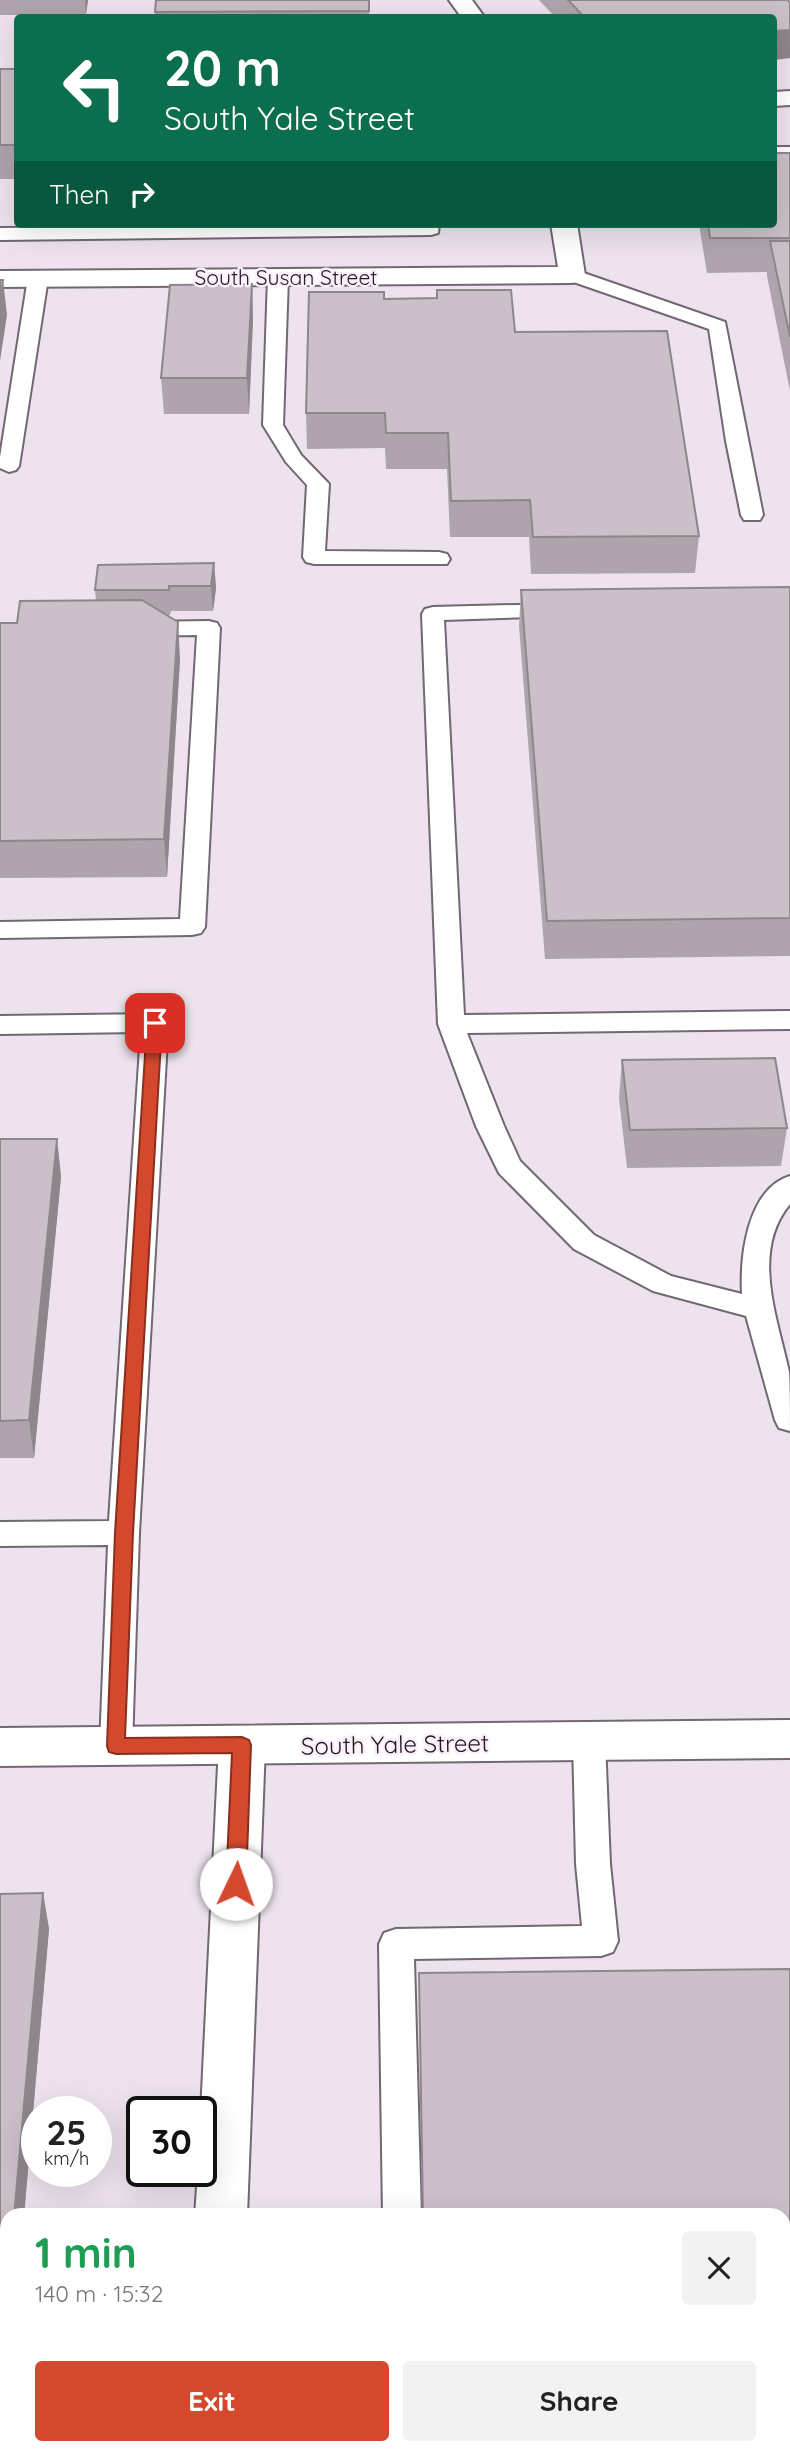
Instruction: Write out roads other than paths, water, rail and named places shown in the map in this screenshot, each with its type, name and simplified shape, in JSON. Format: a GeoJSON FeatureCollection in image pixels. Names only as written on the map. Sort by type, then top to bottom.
{"type":"FeatureCollection","features":[{"type":"Feature","properties":{"kind":"street"},"geometry":{"type":"LineString","coordinates":[[460,0],[471,14]]}},
{"type":"Feature","properties":{"kind":"street"},"geometry":{"type":"LineString","coordinates":[[565,228],[572,275]]}},
{"type":"Feature","properties":{"kind":"street","name":"South Susan Street"},"geometry":{"type":"LineString","coordinates":[[0,279],[572,275]]}},
{"type":"Feature","properties":{"kind":"street","name":"South Yale Street"},"geometry":{"type":"LineString","coordinates":[[0,1747],[790,1740]]}},
{"type":"Feature","properties":{"kind":"street"},"geometry":{"type":"LineString","coordinates":[[221,2208],[242,1745]]}},
{"type":"Feature","properties":{"kind":"lane"},"geometry":{"type":"LineString","coordinates":[[0,234],[431,228]]}},
{"type":"Feature","properties":{"kind":"lane"},"geometry":{"type":"LineString","coordinates":[[572,275],[718,326],[736,442],[752,515]]}},
{"type":"Feature","properties":{"kind":"lane"},"geometry":{"type":"LineString","coordinates":[[278,277],[273,425],[293,457],[318,484],[314,557],[439,559]]}},
{"type":"Feature","properties":{"kind":"lane"},"geometry":{"type":"LineString","coordinates":[[9,466],[37,278]]}},
{"type":"Feature","properties":{"kind":"lane"},"geometry":{"type":"LineString","coordinates":[[582,610],[433,614],[451,1024],[490,1126],[509,1166],[584,1242],[663,1284],[757,1308]]}},
{"type":"Feature","properties":{"kind":"lane"},"geometry":{"type":"LineString","coordinates":[[0,930],[192,927],[209,628],[111,629]]}},
{"type":"Feature","properties":{"kind":"lane"},"geometry":{"type":"LineString","coordinates":[[451,1024],[790,1020]]}},
{"type":"Feature","properties":{"kind":"lane"},"geometry":{"type":"LineString","coordinates":[[0,1025],[155,1023],[124,1533],[116,1746]]}},
{"type":"Feature","properties":{"kind":"lane"},"geometry":{"type":"LineString","coordinates":[[790,1186],[777,1197],[756,1243],[757,1308],[790,1420]]}},
{"type":"Feature","properties":{"kind":"lane"},"geometry":{"type":"LineString","coordinates":[[0,1534],[124,1533]]}},
{"type":"Feature","properties":{"kind":"lane"},"geometry":{"type":"LineString","coordinates":[[402,2208],[396,1944],[601,1941],[593,1864],[589,1741]]}}]}
